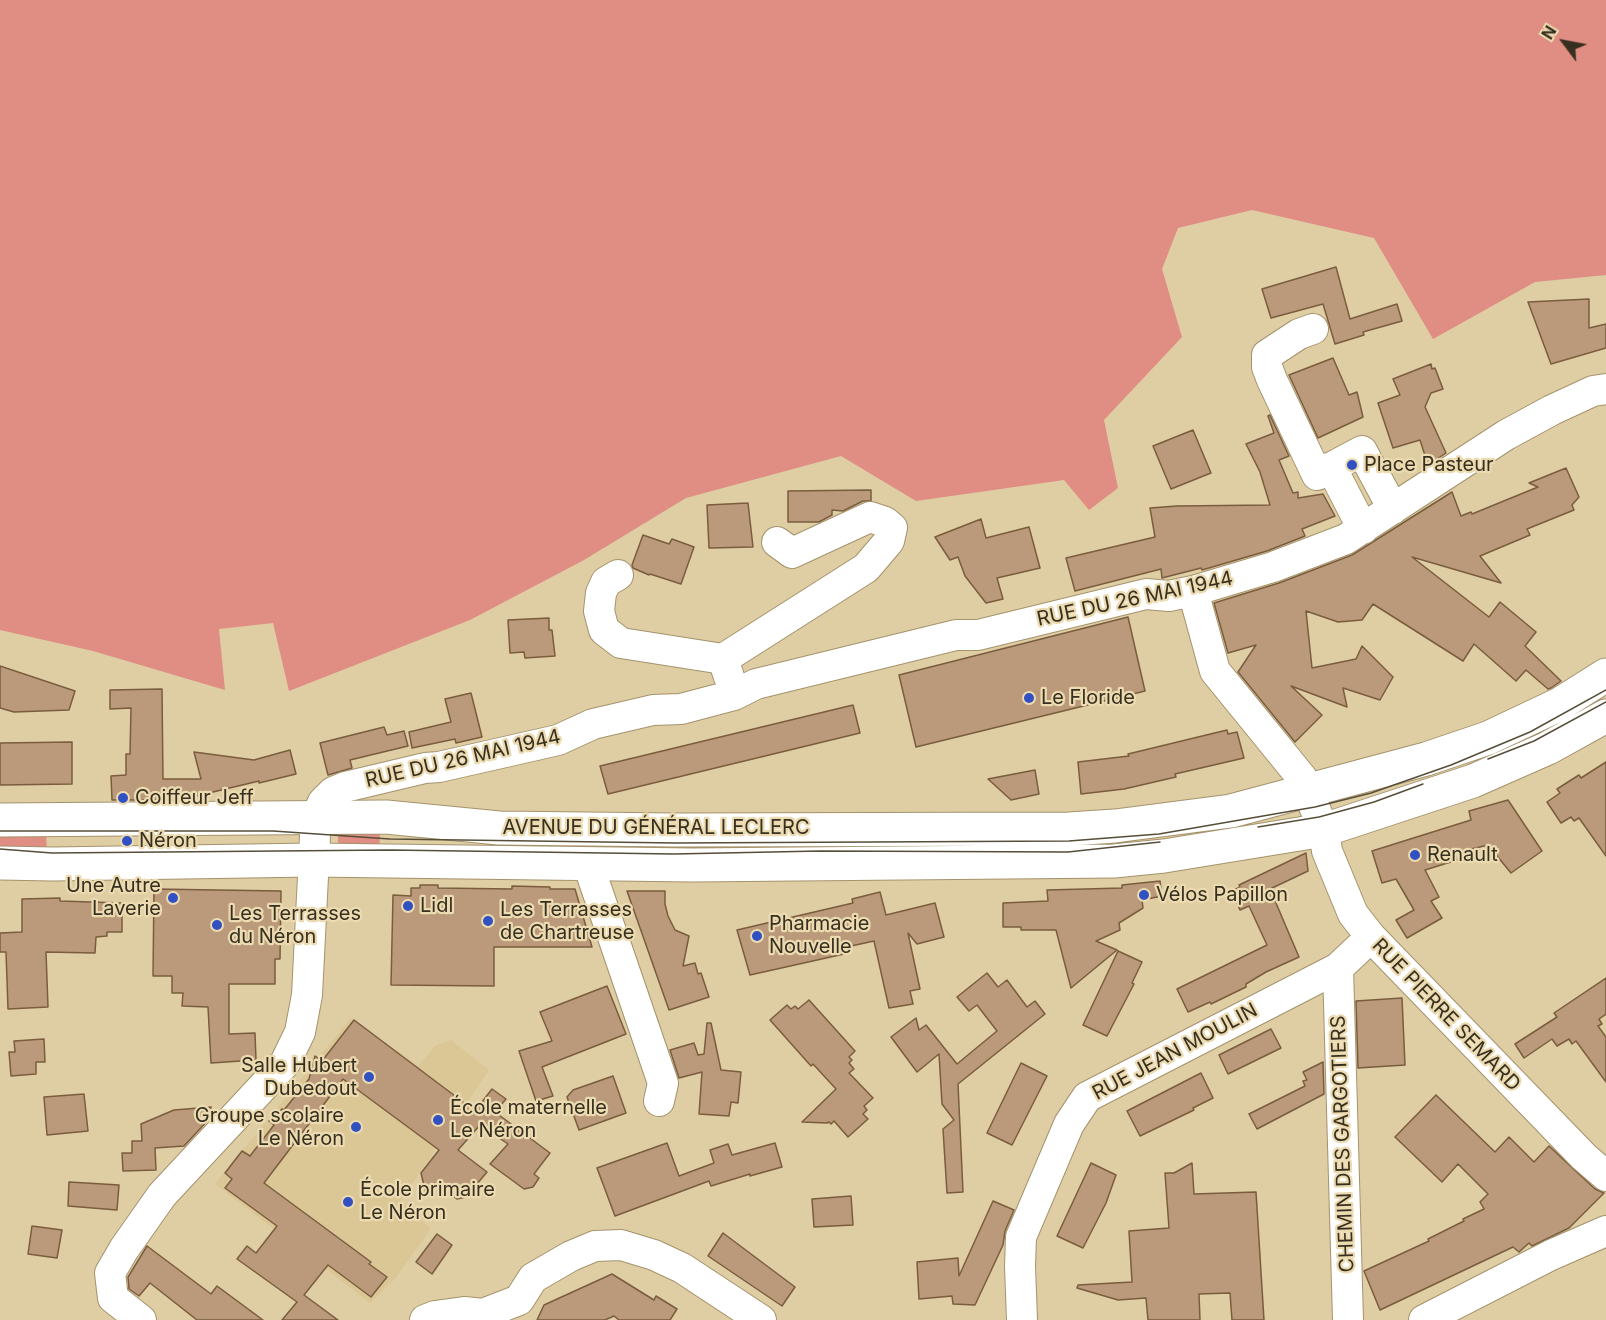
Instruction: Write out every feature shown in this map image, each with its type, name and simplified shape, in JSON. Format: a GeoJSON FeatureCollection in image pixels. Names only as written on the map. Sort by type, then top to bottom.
{"type":"FeatureCollection","features":[{"type":"Feature","properties":{"kind":"main road","name":"AVENUE DU GÉNÉRAL LECLERC"},"geometry":{"type":"LineString","coordinates":[[0,820],[386,817],[499,828],[539,829],[1069,829],[1158,822],[1231,811],[1305,784],[1426,759],[1488,738],[1560,704],[1606,675]]}},
{"type":"Feature","properties":{"kind":"main road","name":"AVENUE DU GÉNÉRAL LECLERC"},"geometry":{"type":"LineString","coordinates":[[0,863],[313,860],[692,865],[1114,861],[1164,856],[1324,830],[1473,781],[1548,748],[1606,716]]}},
{"type":"Feature","properties":{"kind":"street"},"geometry":{"type":"LineString","coordinates":[[1312,329],[1299,334],[1267,355],[1267,367],[1303,448],[1317,475],[1362,451],[1393,509]]}},
{"type":"Feature","properties":{"kind":"street","name":"RUE DU 26 MAI 1944"},"geometry":{"type":"LineString","coordinates":[[106,1309],[110,1273],[124,1249],[162,1195],[285,1063],[300,1032],[307,995],[316,817],[323,802],[333,792],[345,787],[425,768],[439,767],[558,740],[593,723],[653,710],[681,709],[734,694],[756,684],[956,635],[978,635],[1146,594],[1169,596],[1193,591],[1273,567],[1363,529],[1506,435],[1593,391],[1606,389]]}},
{"type":"Feature","properties":{"kind":"street"},"geometry":{"type":"LineString","coordinates":[[1331,467],[1363,529]]}},
{"type":"Feature","properties":{"kind":"street"},"geometry":{"type":"LineString","coordinates":[[618,575],[606,582],[601,593],[598,611],[604,630],[621,643],[723,659],[866,568],[889,541],[892,528],[885,522],[870,518],[792,553],[777,542]]}},
{"type":"Feature","properties":{"kind":"street","name":"RUE PIERRE SEMARD"},"geometry":{"type":"LineString","coordinates":[[1193,591],[1215,671],[1305,784],[1324,830],[1328,851],[1353,914],[1371,937],[1584,1157],[1606,1176]]}},
{"type":"Feature","properties":{"kind":"street"},"geometry":{"type":"LineString","coordinates":[[723,659],[734,694]]}},
{"type":"Feature","properties":{"kind":"street","name":"AVENUE DU GÉNÉRAL LECLERC"},"geometry":{"type":"LineString","coordinates":[[588,864],[663,1083],[659,1101]]}},
{"type":"Feature","properties":{"kind":"street","name":"RUE JEAN MOULIN"},"geometry":{"type":"LineString","coordinates":[[1022,1320],[1021,1238],[1069,1124],[1087,1097],[1338,968],[1371,937]]}},
{"type":"Feature","properties":{"kind":"street","name":"CHEMIN DES GARGOTIERS"},"geometry":{"type":"LineString","coordinates":[[1338,968],[1348,1320]]}},
{"type":"Feature","properties":{"kind":"street"},"geometry":{"type":"LineString","coordinates":[[1424,1320],[1606,1231]]}},
{"type":"Feature","properties":{"kind":"street"},"geometry":{"type":"LineString","coordinates":[[425,1320],[435,1316],[464,1312],[483,1314],[519,1300],[533,1278],[571,1256],[595,1245],[621,1245],[654,1255],[682,1269],[760,1320]]}},
{"type":"Feature","properties":{"kind":"street"},"geometry":{"type":"LineString","coordinates":[[106,1309],[141,1320]]}},
{"type":"Feature","properties":{"kind":"shaded area"},"geometry":{"type":"Polygon","coordinates":[[[0,0],[1606,0],[1606,275],[1535,282],[1433,339],[1374,238],[1252,210],[1178,228],[1162,269],[1182,337],[1104,420],[1118,488],[1089,510],[1064,480],[916,501],[841,456],[686,498],[584,560],[470,620],[289,691],[273,623],[219,629],[225,690],[93,651],[0,630],[0,0]]]}},
{"type":"Feature","properties":{"kind":"shaded area"},"geometry":{"type":"Polygon","coordinates":[[[0,826],[46,826],[47,858],[0,858],[0,826]]]}},
{"type":"Feature","properties":{"kind":"shaded area"},"geometry":{"type":"Polygon","coordinates":[[[338,830],[380,834],[379,857],[338,856],[338,830]]]}},
{"type":"Feature","properties":{"kind":"shaded area","name":"Groupe scolaire Le Néron"},"geometry":{"type":"Polygon","coordinates":[[[351,1018],[418,1066],[436,1045],[451,1040],[489,1070],[401,1201],[431,1229],[394,1280],[370,1303],[215,1184],[351,1018]]]}},
{"type":"Feature","properties":{"kind":"building"},"geometry":{"type":"Polygon","coordinates":[[[1336,267],[1350,319],[1397,304],[1402,321],[1363,332],[1364,335],[1335,344],[1323,304],[1271,318],[1262,289],[1336,267]]]}},
{"type":"Feature","properties":{"kind":"building"},"geometry":{"type":"Polygon","coordinates":[[[1589,299],[1589,328],[1606,324],[1606,348],[1551,364],[1528,302],[1589,299]]]}},
{"type":"Feature","properties":{"kind":"building"},"geometry":{"type":"Polygon","coordinates":[[[1333,358],[1349,395],[1357,392],[1363,417],[1318,438],[1289,375],[1333,358]]]}},
{"type":"Feature","properties":{"kind":"building"},"geometry":{"type":"Polygon","coordinates":[[[1431,364],[1432,369],[1435,368],[1443,389],[1431,393],[1425,407],[1446,453],[1428,465],[1420,440],[1393,448],[1378,403],[1400,395],[1393,379],[1431,364]]]}},
{"type":"Feature","properties":{"kind":"building"},"geometry":{"type":"Polygon","coordinates":[[[1270,415],[1289,456],[1279,460],[1293,493],[1298,492],[1298,498],[1323,494],[1335,516],[1302,529],[1305,536],[1267,551],[1202,570],[1201,568],[1162,578],[1161,569],[1075,591],[1066,558],[1155,537],[1150,508],[1270,505],[1260,472],[1246,444],[1274,433],[1268,416],[1270,415]]]}},
{"type":"Feature","properties":{"kind":"building"},"geometry":{"type":"Polygon","coordinates":[[[1193,430],[1211,473],[1171,489],[1153,446],[1193,430]]]}},
{"type":"Feature","properties":{"kind":"building"},"geometry":{"type":"Polygon","coordinates":[[[1566,468],[1579,497],[1572,505],[1574,510],[1527,529],[1530,535],[1480,556],[1501,583],[1412,557],[1489,617],[1500,602],[1536,632],[1525,646],[1561,681],[1551,688],[1548,689],[1526,670],[1516,681],[1474,644],[1463,661],[1373,604],[1362,620],[1338,622],[1306,611],[1312,668],[1356,659],[1362,646],[1393,677],[1380,700],[1343,688],[1347,707],[1291,686],[1322,715],[1295,742],[1238,672],[1256,645],[1228,653],[1214,603],[1279,583],[1352,555],[1452,492],[1461,516],[1471,512],[1472,514],[1538,487],[1529,483],[1566,468]]]}},
{"type":"Feature","properties":{"kind":"building"},"geometry":{"type":"Polygon","coordinates":[[[871,490],[871,501],[863,501],[843,511],[832,510],[832,515],[819,522],[788,522],[788,491],[871,490]]]}},
{"type":"Feature","properties":{"kind":"building"},"geometry":{"type":"Polygon","coordinates":[[[748,503],[753,547],[709,548],[707,505],[748,503]]]}},
{"type":"Feature","properties":{"kind":"building"},"geometry":{"type":"Polygon","coordinates":[[[981,519],[986,538],[1029,527],[1040,568],[997,578],[1003,599],[986,603],[965,576],[958,557],[950,560],[935,537],[981,519]]]}},
{"type":"Feature","properties":{"kind":"building"},"geometry":{"type":"Polygon","coordinates":[[[643,535],[669,544],[672,539],[694,547],[681,584],[633,568],[632,565],[643,535]]]}},
{"type":"Feature","properties":{"kind":"building"},"geometry":{"type":"Polygon","coordinates":[[[1128,617],[1145,691],[916,747],[899,675],[1128,617]]]}},
{"type":"Feature","properties":{"kind":"building"},"geometry":{"type":"Polygon","coordinates":[[[549,618],[549,630],[552,630],[555,656],[525,658],[524,652],[510,653],[508,620],[549,618]]]}},
{"type":"Feature","properties":{"kind":"building"},"geometry":{"type":"Polygon","coordinates":[[[0,666],[75,691],[69,710],[14,712],[0,708],[0,666]]]}},
{"type":"Feature","properties":{"kind":"building"},"geometry":{"type":"Polygon","coordinates":[[[162,689],[163,779],[201,779],[194,752],[254,760],[290,750],[296,774],[192,797],[191,800],[112,800],[111,776],[126,775],[126,754],[130,754],[131,708],[110,709],[110,690],[162,689]]]}},
{"type":"Feature","properties":{"kind":"building"},"geometry":{"type":"Polygon","coordinates":[[[471,693],[482,737],[456,743],[455,739],[412,748],[409,732],[451,722],[445,699],[471,693]]]}},
{"type":"Feature","properties":{"kind":"building"},"geometry":{"type":"Polygon","coordinates":[[[853,705],[860,733],[608,794],[600,766],[853,705]]]}},
{"type":"Feature","properties":{"kind":"building"},"geometry":{"type":"Polygon","coordinates":[[[384,727],[387,735],[404,731],[408,746],[350,760],[352,768],[328,775],[320,743],[384,727]]]}},
{"type":"Feature","properties":{"kind":"building"},"geometry":{"type":"Polygon","coordinates":[[[1227,730],[1228,734],[1237,732],[1244,758],[1124,789],[1081,794],[1078,762],[1129,756],[1128,754],[1227,730]]]}},
{"type":"Feature","properties":{"kind":"building"},"geometry":{"type":"Polygon","coordinates":[[[72,742],[72,784],[0,785],[0,743],[72,742]]]}},
{"type":"Feature","properties":{"kind":"building"},"geometry":{"type":"Polygon","coordinates":[[[1606,762],[1606,856],[1579,818],[1574,821],[1571,817],[1561,823],[1547,802],[1560,793],[1557,789],[1579,775],[1581,778],[1606,762]]]}},
{"type":"Feature","properties":{"kind":"building"},"geometry":{"type":"Polygon","coordinates":[[[1035,770],[1039,794],[1011,800],[988,779],[1035,770]]]}},
{"type":"Feature","properties":{"kind":"building"},"geometry":{"type":"Polygon","coordinates":[[[1508,800],[1542,851],[1511,873],[1488,845],[1455,853],[1457,860],[1425,870],[1439,897],[1431,901],[1442,918],[1407,938],[1396,920],[1414,910],[1396,879],[1382,883],[1372,851],[1471,820],[1469,811],[1508,800]]]}},
{"type":"Feature","properties":{"kind":"building"},"geometry":{"type":"Polygon","coordinates":[[[1306,853],[1308,871],[1270,889],[1299,957],[1266,972],[1246,984],[1246,987],[1188,1012],[1177,989],[1267,945],[1249,906],[1240,910],[1232,891],[1240,887],[1239,885],[1306,853]]]}},
{"type":"Feature","properties":{"kind":"building"},"geometry":{"type":"Polygon","coordinates":[[[1160,881],[1162,896],[1142,900],[1143,908],[1119,923],[1120,930],[1096,941],[1117,950],[1071,988],[1056,930],[1021,930],[1021,927],[1003,927],[1003,903],[1048,901],[1047,890],[1122,888],[1122,885],[1160,881]]]}},
{"type":"Feature","properties":{"kind":"building","name":"Les Terrasses de Chartreuse"},"geometry":{"type":"Polygon","coordinates":[[[420,885],[438,885],[438,888],[512,889],[512,886],[575,889],[592,947],[494,947],[494,986],[391,985],[393,895],[411,896],[411,888],[420,888],[420,885]]]}},
{"type":"Feature","properties":{"kind":"building","name":"Les Terrasses du Néron"},"geometry":{"type":"Polygon","coordinates":[[[154,889],[281,891],[280,959],[275,959],[275,984],[229,984],[229,1034],[255,1033],[256,1060],[211,1063],[208,1007],[182,1006],[183,993],[172,993],[172,976],[153,976],[154,889]]]}},
{"type":"Feature","properties":{"kind":"building"},"geometry":{"type":"Polygon","coordinates":[[[627,891],[665,891],[668,916],[675,930],[689,936],[683,966],[695,963],[709,997],[669,1010],[627,891]]]}},
{"type":"Feature","properties":{"kind":"building"},"geometry":{"type":"Polygon","coordinates":[[[880,892],[886,915],[935,903],[944,937],[917,944],[908,933],[920,989],[910,991],[913,1004],[889,1008],[874,941],[842,948],[844,954],[750,975],[737,930],[853,903],[852,899],[880,892]]]}},
{"type":"Feature","properties":{"kind":"building"},"geometry":{"type":"Polygon","coordinates":[[[60,898],[60,901],[122,903],[122,932],[107,932],[107,936],[96,937],[95,953],[46,952],[48,1007],[8,1009],[6,952],[0,952],[0,933],[22,932],[22,899],[60,898]]]}},
{"type":"Feature","properties":{"kind":"building"},"geometry":{"type":"Polygon","coordinates":[[[1118,951],[1142,962],[1132,983],[1134,984],[1107,1036],[1083,1025],[1118,951]]]}},
{"type":"Feature","properties":{"kind":"building"},"geometry":{"type":"Polygon","coordinates":[[[987,973],[998,987],[1007,980],[1027,1007],[1035,1001],[1045,1014],[958,1084],[963,1192],[947,1193],[943,1129],[954,1120],[942,1104],[939,1054],[917,1072],[891,1037],[916,1018],[919,1030],[926,1025],[957,1064],[997,1031],[977,1005],[969,1011],[957,997],[987,973]]]}},
{"type":"Feature","properties":{"kind":"building"},"geometry":{"type":"Polygon","coordinates":[[[1606,978],[1606,1014],[1599,1019],[1602,1024],[1598,1026],[1606,1037],[1606,1082],[1576,1041],[1572,1044],[1569,1039],[1557,1046],[1552,1039],[1524,1058],[1515,1044],[1557,1017],[1554,1013],[1606,978]]]}},
{"type":"Feature","properties":{"kind":"building"},"geometry":{"type":"Polygon","coordinates":[[[607,986],[626,1034],[542,1067],[553,1096],[536,1101],[519,1051],[552,1041],[540,1012],[607,986]]]}},
{"type":"Feature","properties":{"kind":"building"},"geometry":{"type":"Polygon","coordinates":[[[1402,998],[1405,1065],[1358,1068],[1356,1001],[1402,998]]]}},
{"type":"Feature","properties":{"kind":"building"},"geometry":{"type":"Polygon","coordinates":[[[809,1000],[855,1051],[849,1057],[852,1060],[849,1063],[854,1069],[849,1073],[873,1098],[864,1106],[867,1110],[863,1114],[868,1119],[848,1137],[834,1121],[831,1124],[829,1122],[802,1122],[836,1089],[813,1064],[811,1066],[770,1020],[787,1005],[791,1009],[795,1006],[798,1009],[809,1000]]]}},
{"type":"Feature","properties":{"kind":"building"},"geometry":{"type":"Polygon","coordinates":[[[354,1020],[475,1111],[492,1089],[506,1099],[495,1112],[550,1153],[534,1174],[539,1178],[533,1187],[524,1189],[490,1164],[508,1144],[480,1125],[458,1150],[487,1172],[466,1197],[457,1199],[435,1183],[426,1194],[421,1173],[439,1150],[343,1079],[264,1183],[371,1262],[369,1264],[387,1277],[371,1297],[328,1265],[304,1295],[338,1320],[282,1320],[297,1302],[237,1259],[247,1246],[256,1253],[277,1226],[225,1188],[232,1179],[225,1173],[242,1151],[250,1156],[274,1125],[269,1121],[282,1109],[284,1110],[309,1079],[315,1056],[322,1061],[354,1020]]]}},
{"type":"Feature","properties":{"kind":"building"},"geometry":{"type":"Polygon","coordinates":[[[707,1023],[711,1023],[721,1070],[741,1072],[738,1103],[731,1102],[729,1116],[699,1114],[702,1072],[679,1078],[670,1050],[694,1043],[698,1055],[704,1054],[707,1023]]]}},
{"type":"Feature","properties":{"kind":"building"},"geometry":{"type":"Polygon","coordinates":[[[1271,1029],[1281,1048],[1228,1074],[1219,1055],[1271,1029]]]}},
{"type":"Feature","properties":{"kind":"building"},"geometry":{"type":"Polygon","coordinates":[[[44,1039],[45,1062],[36,1062],[36,1074],[11,1076],[9,1052],[15,1052],[14,1041],[44,1039]]]}},
{"type":"Feature","properties":{"kind":"building"},"geometry":{"type":"Polygon","coordinates":[[[1323,1062],[1324,1094],[1257,1129],[1249,1114],[1305,1086],[1303,1081],[1307,1080],[1303,1072],[1323,1062]]]}},
{"type":"Feature","properties":{"kind":"building"},"geometry":{"type":"Polygon","coordinates":[[[1021,1063],[1047,1076],[1012,1145],[987,1133],[1021,1063]]]}},
{"type":"Feature","properties":{"kind":"building"},"geometry":{"type":"Polygon","coordinates":[[[1201,1073],[1213,1098],[1193,1108],[1194,1110],[1140,1136],[1127,1111],[1201,1073]]]}},
{"type":"Feature","properties":{"kind":"building"},"geometry":{"type":"Polygon","coordinates":[[[613,1076],[626,1113],[579,1130],[567,1097],[573,1090],[613,1076]]]}},
{"type":"Feature","properties":{"kind":"building"},"geometry":{"type":"Polygon","coordinates":[[[84,1094],[88,1131],[47,1135],[44,1097],[84,1094]]]}},
{"type":"Feature","properties":{"kind":"building"},"geometry":{"type":"Polygon","coordinates":[[[1436,1095],[1495,1152],[1509,1137],[1534,1162],[1549,1146],[1595,1189],[1604,1193],[1569,1228],[1532,1246],[1529,1243],[1519,1252],[1513,1247],[1380,1310],[1364,1271],[1429,1241],[1428,1239],[1484,1209],[1480,1202],[1488,1194],[1458,1164],[1442,1182],[1395,1137],[1436,1095]]]}},
{"type":"Feature","properties":{"kind":"building"},"geometry":{"type":"Polygon","coordinates":[[[211,1107],[210,1118],[184,1146],[155,1148],[156,1170],[123,1171],[122,1153],[132,1153],[132,1141],[142,1141],[141,1124],[174,1110],[211,1107]]]}},
{"type":"Feature","properties":{"kind":"building"},"geometry":{"type":"Polygon","coordinates":[[[667,1143],[679,1176],[714,1163],[710,1150],[728,1144],[732,1155],[775,1143],[782,1167],[711,1186],[709,1181],[615,1216],[597,1168],[667,1143]]]}},
{"type":"Feature","properties":{"kind":"building"},"geometry":{"type":"Polygon","coordinates":[[[1091,1163],[1116,1175],[1106,1203],[1083,1248],[1057,1236],[1091,1163]]]}},
{"type":"Feature","properties":{"kind":"building"},"geometry":{"type":"Polygon","coordinates":[[[1192,1163],[1194,1194],[1256,1192],[1264,1320],[1232,1320],[1230,1293],[1199,1294],[1200,1320],[1148,1320],[1146,1298],[1118,1300],[1077,1288],[1078,1285],[1132,1282],[1129,1231],[1169,1228],[1165,1173],[1174,1173],[1192,1163]]]}},
{"type":"Feature","properties":{"kind":"building"},"geometry":{"type":"Polygon","coordinates":[[[69,1182],[119,1185],[117,1210],[68,1206],[69,1182]]]}},
{"type":"Feature","properties":{"kind":"building"},"geometry":{"type":"Polygon","coordinates":[[[851,1196],[853,1225],[814,1227],[812,1199],[851,1196]]]}},
{"type":"Feature","properties":{"kind":"building"},"geometry":{"type":"Polygon","coordinates":[[[993,1201],[1014,1210],[1005,1231],[1003,1245],[975,1305],[953,1304],[952,1296],[919,1299],[917,1262],[958,1258],[959,1276],[993,1201]]]}},
{"type":"Feature","properties":{"kind":"building"},"geometry":{"type":"Polygon","coordinates":[[[32,1226],[62,1230],[57,1258],[28,1254],[32,1226]]]}},
{"type":"Feature","properties":{"kind":"building"},"geometry":{"type":"Polygon","coordinates":[[[723,1233],[795,1287],[782,1306],[708,1256],[723,1233]]]}},
{"type":"Feature","properties":{"kind":"building"},"geometry":{"type":"Polygon","coordinates":[[[437,1234],[452,1245],[432,1274],[416,1262],[437,1234]]]}},
{"type":"Feature","properties":{"kind":"building"},"geometry":{"type":"Polygon","coordinates":[[[147,1246],[211,1294],[217,1286],[263,1320],[197,1320],[150,1283],[139,1296],[129,1289],[128,1277],[147,1246]]]}},
{"type":"Feature","properties":{"kind":"building"},"geometry":{"type":"Polygon","coordinates":[[[612,1274],[654,1300],[656,1296],[677,1309],[670,1320],[619,1320],[614,1316],[605,1320],[537,1320],[544,1305],[612,1274]]]}},
{"type":"Feature","properties":{"kind":"tram line"},"geometry":{"type":"LineString","coordinates":[[0,831],[273,831],[390,839],[675,843],[1069,841],[1159,834],[1315,807],[1371,793],[1451,765],[1530,732],[1606,690]]}},
{"type":"Feature","properties":{"kind":"tram line"},"geometry":{"type":"LineString","coordinates":[[1488,759],[1534,741],[1606,702]]}},
{"type":"Feature","properties":{"kind":"tram line"},"geometry":{"type":"LineString","coordinates":[[1258,827],[1319,817],[1374,802],[1423,784]]}},
{"type":"Feature","properties":{"kind":"tram line"},"geometry":{"type":"LineString","coordinates":[[0,849],[52,853],[390,850],[674,854],[820,851],[1068,852],[1160,842]]}},
{"type":"Feature","properties":{"kind":"place","name":"Place Pasteur"},"geometry":{"type":"Point","coordinates":[1352,465]}},
{"type":"Feature","properties":{"kind":"place","name":"Le Floride"},"geometry":{"type":"Point","coordinates":[1029,698]}},
{"type":"Feature","properties":{"kind":"place","name":"Coiffeur Jeff"},"geometry":{"type":"Point","coordinates":[123,798]}},
{"type":"Feature","properties":{"kind":"place","name":"Néron"},"geometry":{"type":"Point","coordinates":[127,841]}},
{"type":"Feature","properties":{"kind":"place","name":"Renault"},"geometry":{"type":"Point","coordinates":[1415,855]}},
{"type":"Feature","properties":{"kind":"place","name":"Vélos Papillon"},"geometry":{"type":"Point","coordinates":[1144,895]}},
{"type":"Feature","properties":{"kind":"place","name":"Une Autre Laverie"},"geometry":{"type":"Point","coordinates":[173,898]}},
{"type":"Feature","properties":{"kind":"place","name":"Lidl"},"geometry":{"type":"Point","coordinates":[408,906]}},
{"type":"Feature","properties":{"kind":"place","name":"Les Terrasses de Chartreuse"},"geometry":{"type":"Point","coordinates":[488,921]}},
{"type":"Feature","properties":{"kind":"place","name":"Les Terrasses du Néron"},"geometry":{"type":"Point","coordinates":[217,925]}},
{"type":"Feature","properties":{"kind":"place","name":"Pharmacie Nouvelle"},"geometry":{"type":"Point","coordinates":[757,936]}},
{"type":"Feature","properties":{"kind":"place","name":"Salle Hubert Dubedout"},"geometry":{"type":"Point","coordinates":[369,1077]}},
{"type":"Feature","properties":{"kind":"place","name":"École maternelle Le Néron"},"geometry":{"type":"Point","coordinates":[438,1120]}},
{"type":"Feature","properties":{"kind":"place","name":"Groupe scolaire Le Néron"},"geometry":{"type":"Point","coordinates":[356,1127]}},
{"type":"Feature","properties":{"kind":"place","name":"École primaire Le Néron"},"geometry":{"type":"Point","coordinates":[348,1202]}}]}
